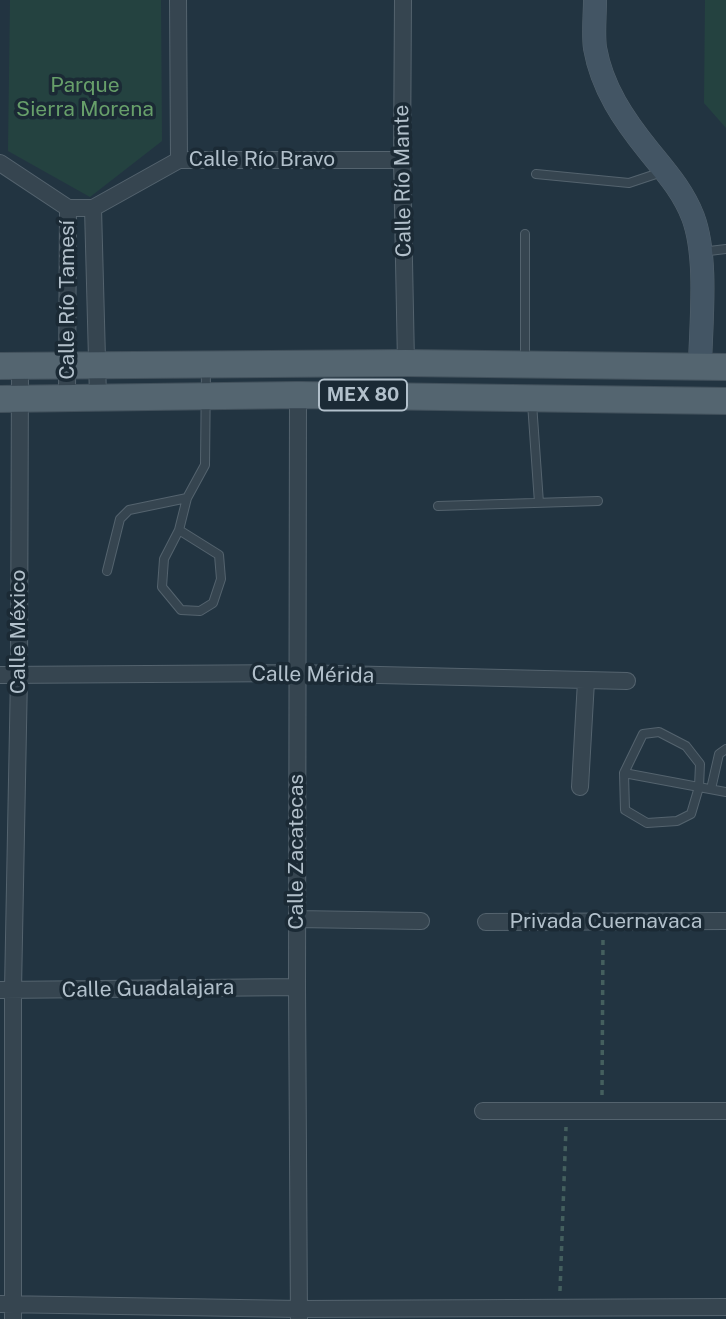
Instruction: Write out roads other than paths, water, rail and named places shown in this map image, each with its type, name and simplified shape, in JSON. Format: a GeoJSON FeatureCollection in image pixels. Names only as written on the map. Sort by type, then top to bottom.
{"type":"FeatureCollection","features":[{"type":"Feature","properties":{"kind":"main road","name":"MEX 80"},"geometry":{"type":"LineString","coordinates":[[10,366],[406,363],[713,366]]}},
{"type":"Feature","properties":{"kind":"main road","name":"MEX 80"},"geometry":{"type":"LineString","coordinates":[[10,399],[298,395],[726,401]]}},
{"type":"Feature","properties":{"kind":"street"},"geometry":{"type":"LineString","coordinates":[[178,0],[179,160]]}},
{"type":"Feature","properties":{"kind":"street","name":"Calle Río Mante"},"geometry":{"type":"LineString","coordinates":[[403,0],[402,160],[406,363]]}},
{"type":"Feature","properties":{"kind":"street"},"geometry":{"type":"LineString","coordinates":[[595,0],[595,46],[602,76],[613,101],[681,191],[694,219],[701,252],[713,366]]}},
{"type":"Feature","properties":{"kind":"street","name":"Calle Río Bravo"},"geometry":{"type":"LineString","coordinates":[[93,208],[179,160],[402,160]]}},
{"type":"Feature","properties":{"kind":"street"},"geometry":{"type":"LineString","coordinates":[[0,163],[68,208]]}},
{"type":"Feature","properties":{"kind":"street","name":"Calle Río Tamesí"},"geometry":{"type":"LineString","coordinates":[[67,397],[68,208],[93,208],[98,397]]}},
{"type":"Feature","properties":{"kind":"street","name":"Calle México"},"geometry":{"type":"LineString","coordinates":[[9,1309],[6,990],[19,675],[10,366]]}},
{"type":"Feature","properties":{"kind":"street","name":"Calle Zacatecas"},"geometry":{"type":"LineString","coordinates":[[298,395],[296,987],[299,1314]]}},
{"type":"Feature","properties":{"kind":"street","name":"Calle Mérida"},"geometry":{"type":"LineString","coordinates":[[0,676],[297,673],[627,681]]}},
{"type":"Feature","properties":{"kind":"street"},"geometry":{"type":"LineString","coordinates":[[580,787],[586,681]]}},
{"type":"Feature","properties":{"kind":"street"},"geometry":{"type":"LineString","coordinates":[[297,919],[421,921]]}},
{"type":"Feature","properties":{"kind":"street","name":"Privada Cuernavaca"},"geometry":{"type":"LineString","coordinates":[[486,922],[726,921]]}},
{"type":"Feature","properties":{"kind":"street","name":"Calle Guadalajara"},"geometry":{"type":"LineString","coordinates":[[6,990],[296,987]]}},
{"type":"Feature","properties":{"kind":"street"},"geometry":{"type":"LineString","coordinates":[[483,1111],[726,1111]]}},
{"type":"Feature","properties":{"kind":"street"},"geometry":{"type":"LineString","coordinates":[[9,1309],[299,1314],[726,1307]]}},
{"type":"Feature","properties":{"kind":"lane"},"geometry":{"type":"LineString","coordinates":[[536,174],[629,183],[665,172]]}},
{"type":"Feature","properties":{"kind":"lane"},"geometry":{"type":"LineString","coordinates":[[525,234],[525,364]]}},
{"type":"Feature","properties":{"kind":"lane"},"geometry":{"type":"LineString","coordinates":[[701,252],[726,249]]}},
{"type":"Feature","properties":{"kind":"lane"},"geometry":{"type":"LineString","coordinates":[[179,530],[219,555],[221,579],[213,603],[200,611],[181,610],[162,587],[164,559],[179,530],[187,498],[205,465],[206,364]]}},
{"type":"Feature","properties":{"kind":"lane"},"geometry":{"type":"LineString","coordinates":[[531,397],[540,503]]}},
{"type":"Feature","properties":{"kind":"lane"},"geometry":{"type":"LineString","coordinates":[[107,571],[120,519],[129,510],[187,498]]}},
{"type":"Feature","properties":{"kind":"lane"},"geometry":{"type":"LineString","coordinates":[[439,506],[598,501]]}},
{"type":"Feature","properties":{"kind":"lane"},"geometry":{"type":"LineString","coordinates":[[659,732],[687,746],[700,764],[699,787],[691,814],[677,821],[647,823],[625,810],[624,773],[643,734],[659,732]]}},
{"type":"Feature","properties":{"kind":"lane"},"geometry":{"type":"LineString","coordinates":[[710,789],[719,754],[726,749]]}},
{"type":"Feature","properties":{"kind":"lane"},"geometry":{"type":"LineString","coordinates":[[624,773],[726,792]]}},
{"type":"Feature","properties":{"kind":"park label","name":"Parque Sierra Morena"},"geometry":{"type":"Point","coordinates":[85,98]}}]}
